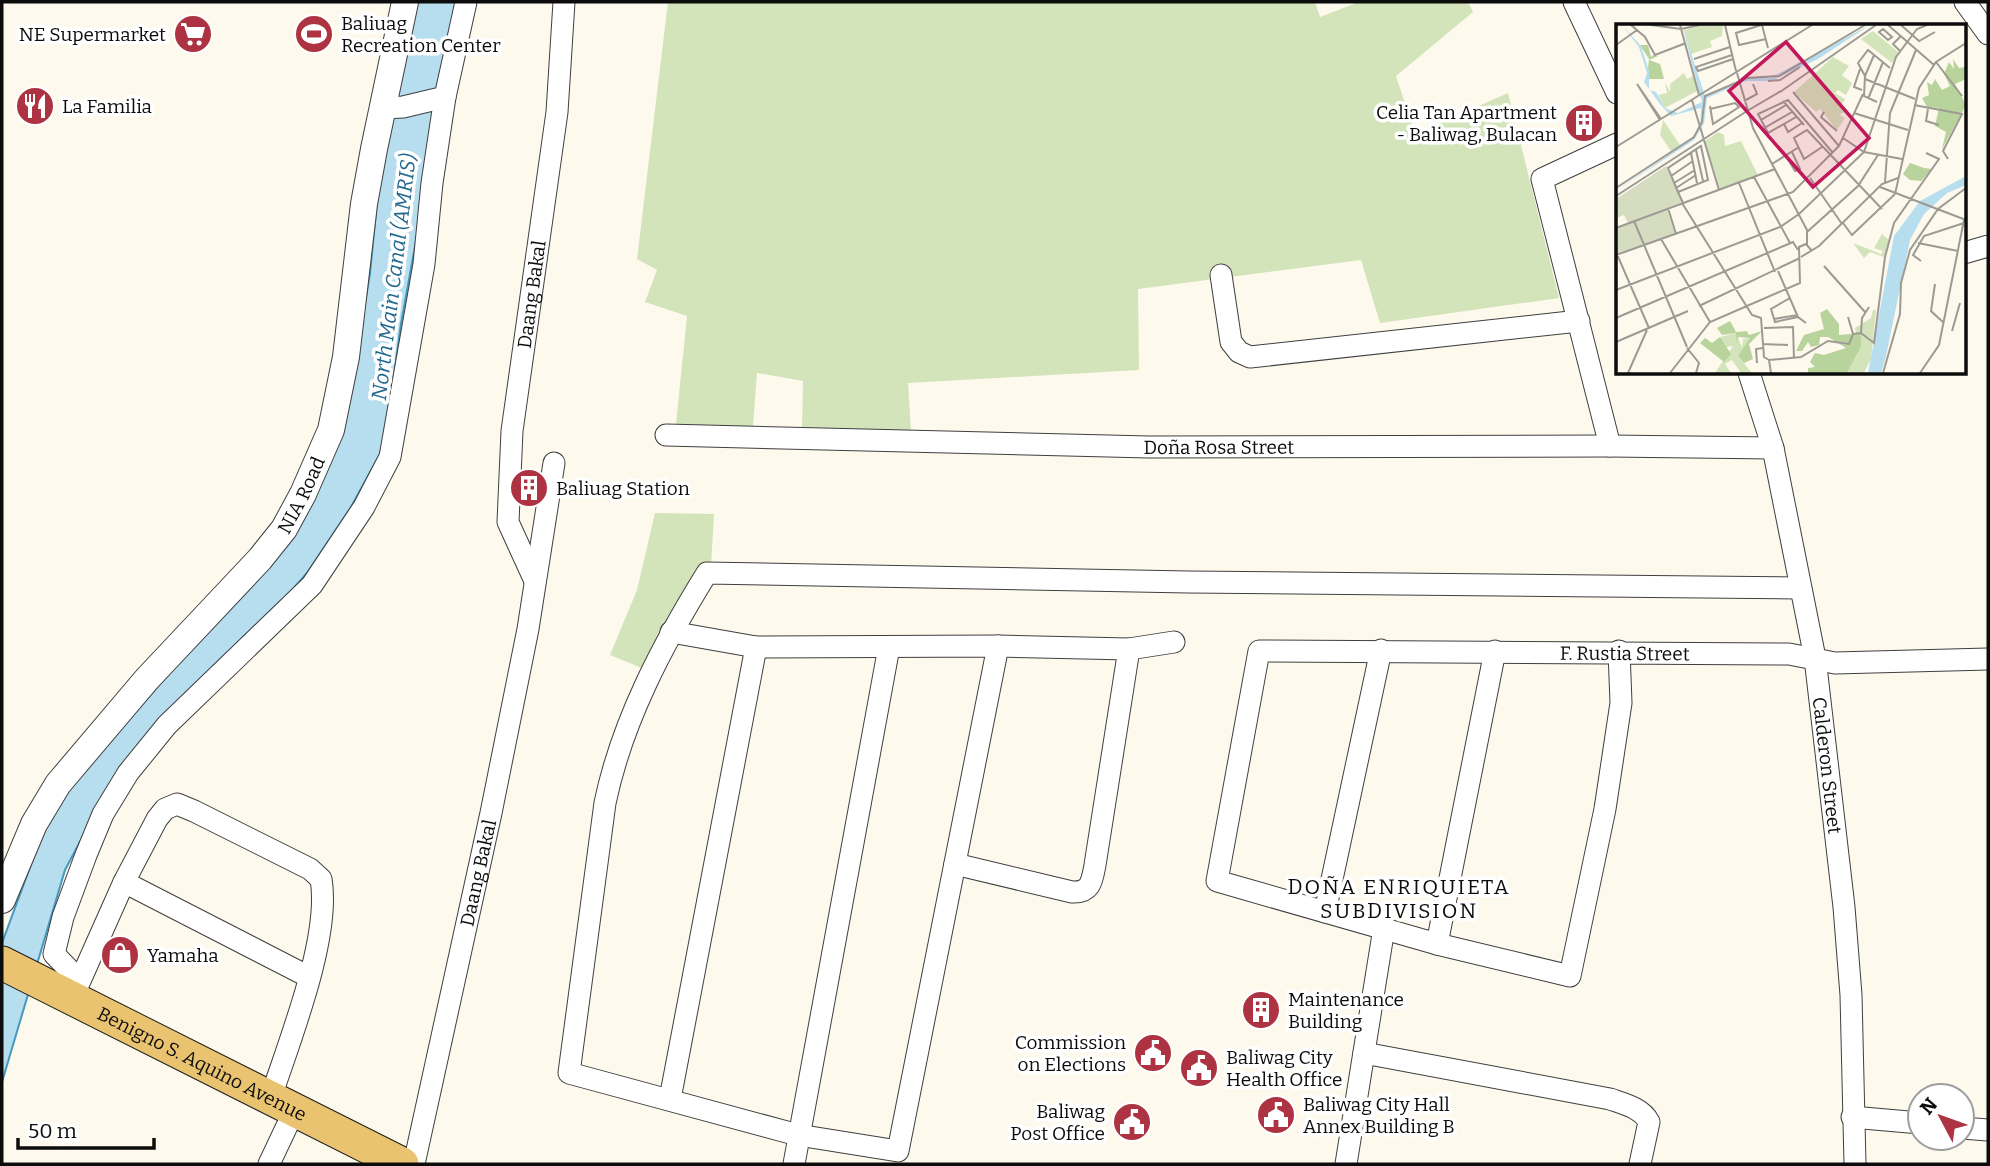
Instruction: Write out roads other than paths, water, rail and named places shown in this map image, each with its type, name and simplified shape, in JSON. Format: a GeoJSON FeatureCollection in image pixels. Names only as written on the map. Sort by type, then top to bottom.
{"type":"FeatureCollection","features":[{"type":"Feature","properties":{"kind":"main road","name":"Benigno S. Aquino Avenue"},"geometry":{"type":"LineString","coordinates":[[2,963],[66,988],[402,1164]]}},
{"type":"Feature","properties":{"kind":"street","name":"NIA Road"},"geometry":{"type":"LineString","coordinates":[[2,900],[34,824],[58,784],[147,679],[260,559],[284,529],[303,494],[331,430],[346,357],[365,204],[393,107],[405,2]]}},
{"type":"Feature","properties":{"kind":"street"},"geometry":{"type":"LineString","coordinates":[[66,988],[54,954],[63,917],[103,814],[128,774],[167,726],[312,585],[364,508],[390,457],[424,264],[438,98],[466,2]]}},
{"type":"Feature","properties":{"kind":"street","name":"Daang Bakal"},"geometry":{"type":"LineString","coordinates":[[535,581],[508,522],[512,431],[557,112],[564,2]]}},
{"type":"Feature","properties":{"kind":"street"},"geometry":{"type":"LineString","coordinates":[[1574,2],[1616,91]]}},
{"type":"Feature","properties":{"kind":"street"},"geometry":{"type":"LineString","coordinates":[[1965,2],[1988,34]]}},
{"type":"Feature","properties":{"kind":"street"},"geometry":{"type":"LineString","coordinates":[[393,107],[438,98]]}},
{"type":"Feature","properties":{"kind":"street"},"geometry":{"type":"LineString","coordinates":[[1611,446],[1542,179],[1616,144]]}},
{"type":"Feature","properties":{"kind":"street"},"geometry":{"type":"LineString","coordinates":[[1966,252],[1988,246]]}},
{"type":"Feature","properties":{"kind":"street"},"geometry":{"type":"LineString","coordinates":[[1221,275],[1231,342],[1239,352],[1250,357],[1579,321]]}},
{"type":"Feature","properties":{"kind":"street","name":"Calderon Street"},"geometry":{"type":"LineString","coordinates":[[1749,374],[1773,448],[1815,659],[1847,944],[1851,995],[1855,1164]]}},
{"type":"Feature","properties":{"kind":"street","name":"Doña Rosa Street"},"geometry":{"type":"LineString","coordinates":[[666,435],[1149,447],[1773,448]]}},
{"type":"Feature","properties":{"kind":"street","name":"Daang Bakal"},"geometry":{"type":"LineString","coordinates":[[414,1164],[491,813],[535,581],[554,463]]}},
{"type":"Feature","properties":{"kind":"street"},"geometry":{"type":"LineString","coordinates":[[998,646],[898,1151],[798,1135],[569,1073],[604,803],[612,767],[671,632],[707,573],[1800,588]]}},
{"type":"Feature","properties":{"kind":"street"},"geometry":{"type":"LineString","coordinates":[[671,632],[756,648],[998,646],[1129,649],[1174,642]]}},
{"type":"Feature","properties":{"kind":"street"},"geometry":{"type":"LineString","coordinates":[[670,1099],[756,648]]}},
{"type":"Feature","properties":{"kind":"street"},"geometry":{"type":"LineString","coordinates":[[793,1164],[889,648]]}},
{"type":"Feature","properties":{"kind":"street"},"geometry":{"type":"LineString","coordinates":[[955,864],[1072,892],[1082,893],[1087,890],[1092,882],[1095,865],[1129,649]]}},
{"type":"Feature","properties":{"kind":"street"},"geometry":{"type":"LineString","coordinates":[[1381,650],[1325,912],[1437,944],[1570,976],[1605,810],[1619,716],[1619,652]]}},
{"type":"Feature","properties":{"kind":"street","name":"F. Rustia Street"},"geometry":{"type":"LineString","coordinates":[[1325,912],[1217,881],[1259,651],[1789,654],[1835,663],[1988,659]]}},
{"type":"Feature","properties":{"kind":"street"},"geometry":{"type":"LineString","coordinates":[[1437,944],[1495,651]]}},
{"type":"Feature","properties":{"kind":"street"},"geometry":{"type":"LineString","coordinates":[[66,988],[157,819],[165,809],[177,804],[310,869],[321,879],[323,911],[269,1164]]}},
{"type":"Feature","properties":{"kind":"street"},"geometry":{"type":"LineString","coordinates":[[124,882],[309,977]]}},
{"type":"Feature","properties":{"kind":"street"},"geometry":{"type":"LineString","coordinates":[[1353,1163],[1364,1053],[1384,928]]}},
{"type":"Feature","properties":{"kind":"street"},"geometry":{"type":"LineString","coordinates":[[1364,1053],[1610,1099],[1629,1105],[1645,1115],[1649,1122],[1640,1164]]}},
{"type":"Feature","properties":{"kind":"street"},"geometry":{"type":"LineString","coordinates":[[1852,1117],[1906,1122]]}},
{"type":"Feature","properties":{"kind":"water","name":"North Main Canal (AMRIS)"},"geometry":{"type":"Polygon","coordinates":[[[413,2],[459,2],[380,454],[351,507],[307,573],[92,819],[65,870],[2,1082],[2,943],[52,808],[270,558],[359,341],[370,273],[377,202],[413,2]]]}},
{"type":"Feature","properties":{"kind":"place","name":"NE Supermarket"},"geometry":{"type":"Point","coordinates":[193,34]}},
{"type":"Feature","properties":{"kind":"place","name":"Baliuag Recreation Center"},"geometry":{"type":"Point","coordinates":[314,34]}},
{"type":"Feature","properties":{"kind":"place","name":"La Familia"},"geometry":{"type":"Point","coordinates":[35,106]}},
{"type":"Feature","properties":{"kind":"place","name":"Celia Tan Apartment - Baliwag, Bulacan"},"geometry":{"type":"Point","coordinates":[1584,123]}},
{"type":"Feature","properties":{"kind":"place","name":"Baliuag Station"},"geometry":{"type":"Point","coordinates":[529,488]}},
{"type":"Feature","properties":{"kind":"place","name":"Yamaha"},"geometry":{"type":"Point","coordinates":[120,955]}},
{"type":"Feature","properties":{"kind":"place","name":"Maintenance Building"},"geometry":{"type":"Point","coordinates":[1261,1010]}},
{"type":"Feature","properties":{"kind":"place","name":"Commission on Elections"},"geometry":{"type":"Point","coordinates":[1153,1053]}},
{"type":"Feature","properties":{"kind":"place","name":"Baliwag City Health Office"},"geometry":{"type":"Point","coordinates":[1199,1068]}},
{"type":"Feature","properties":{"kind":"place","name":"Baliwag City Hall Annex Building B"},"geometry":{"type":"Point","coordinates":[1276,1115]}},
{"type":"Feature","properties":{"kind":"place","name":"Baliwag Post Office"},"geometry":{"type":"Point","coordinates":[1132,1122]}},
{"type":"Feature","properties":{"kind":"district","name":"DOÑA ENRIQUIETA SUBDIVISION"},"geometry":{"type":"Point","coordinates":[1399,899]}}]}
